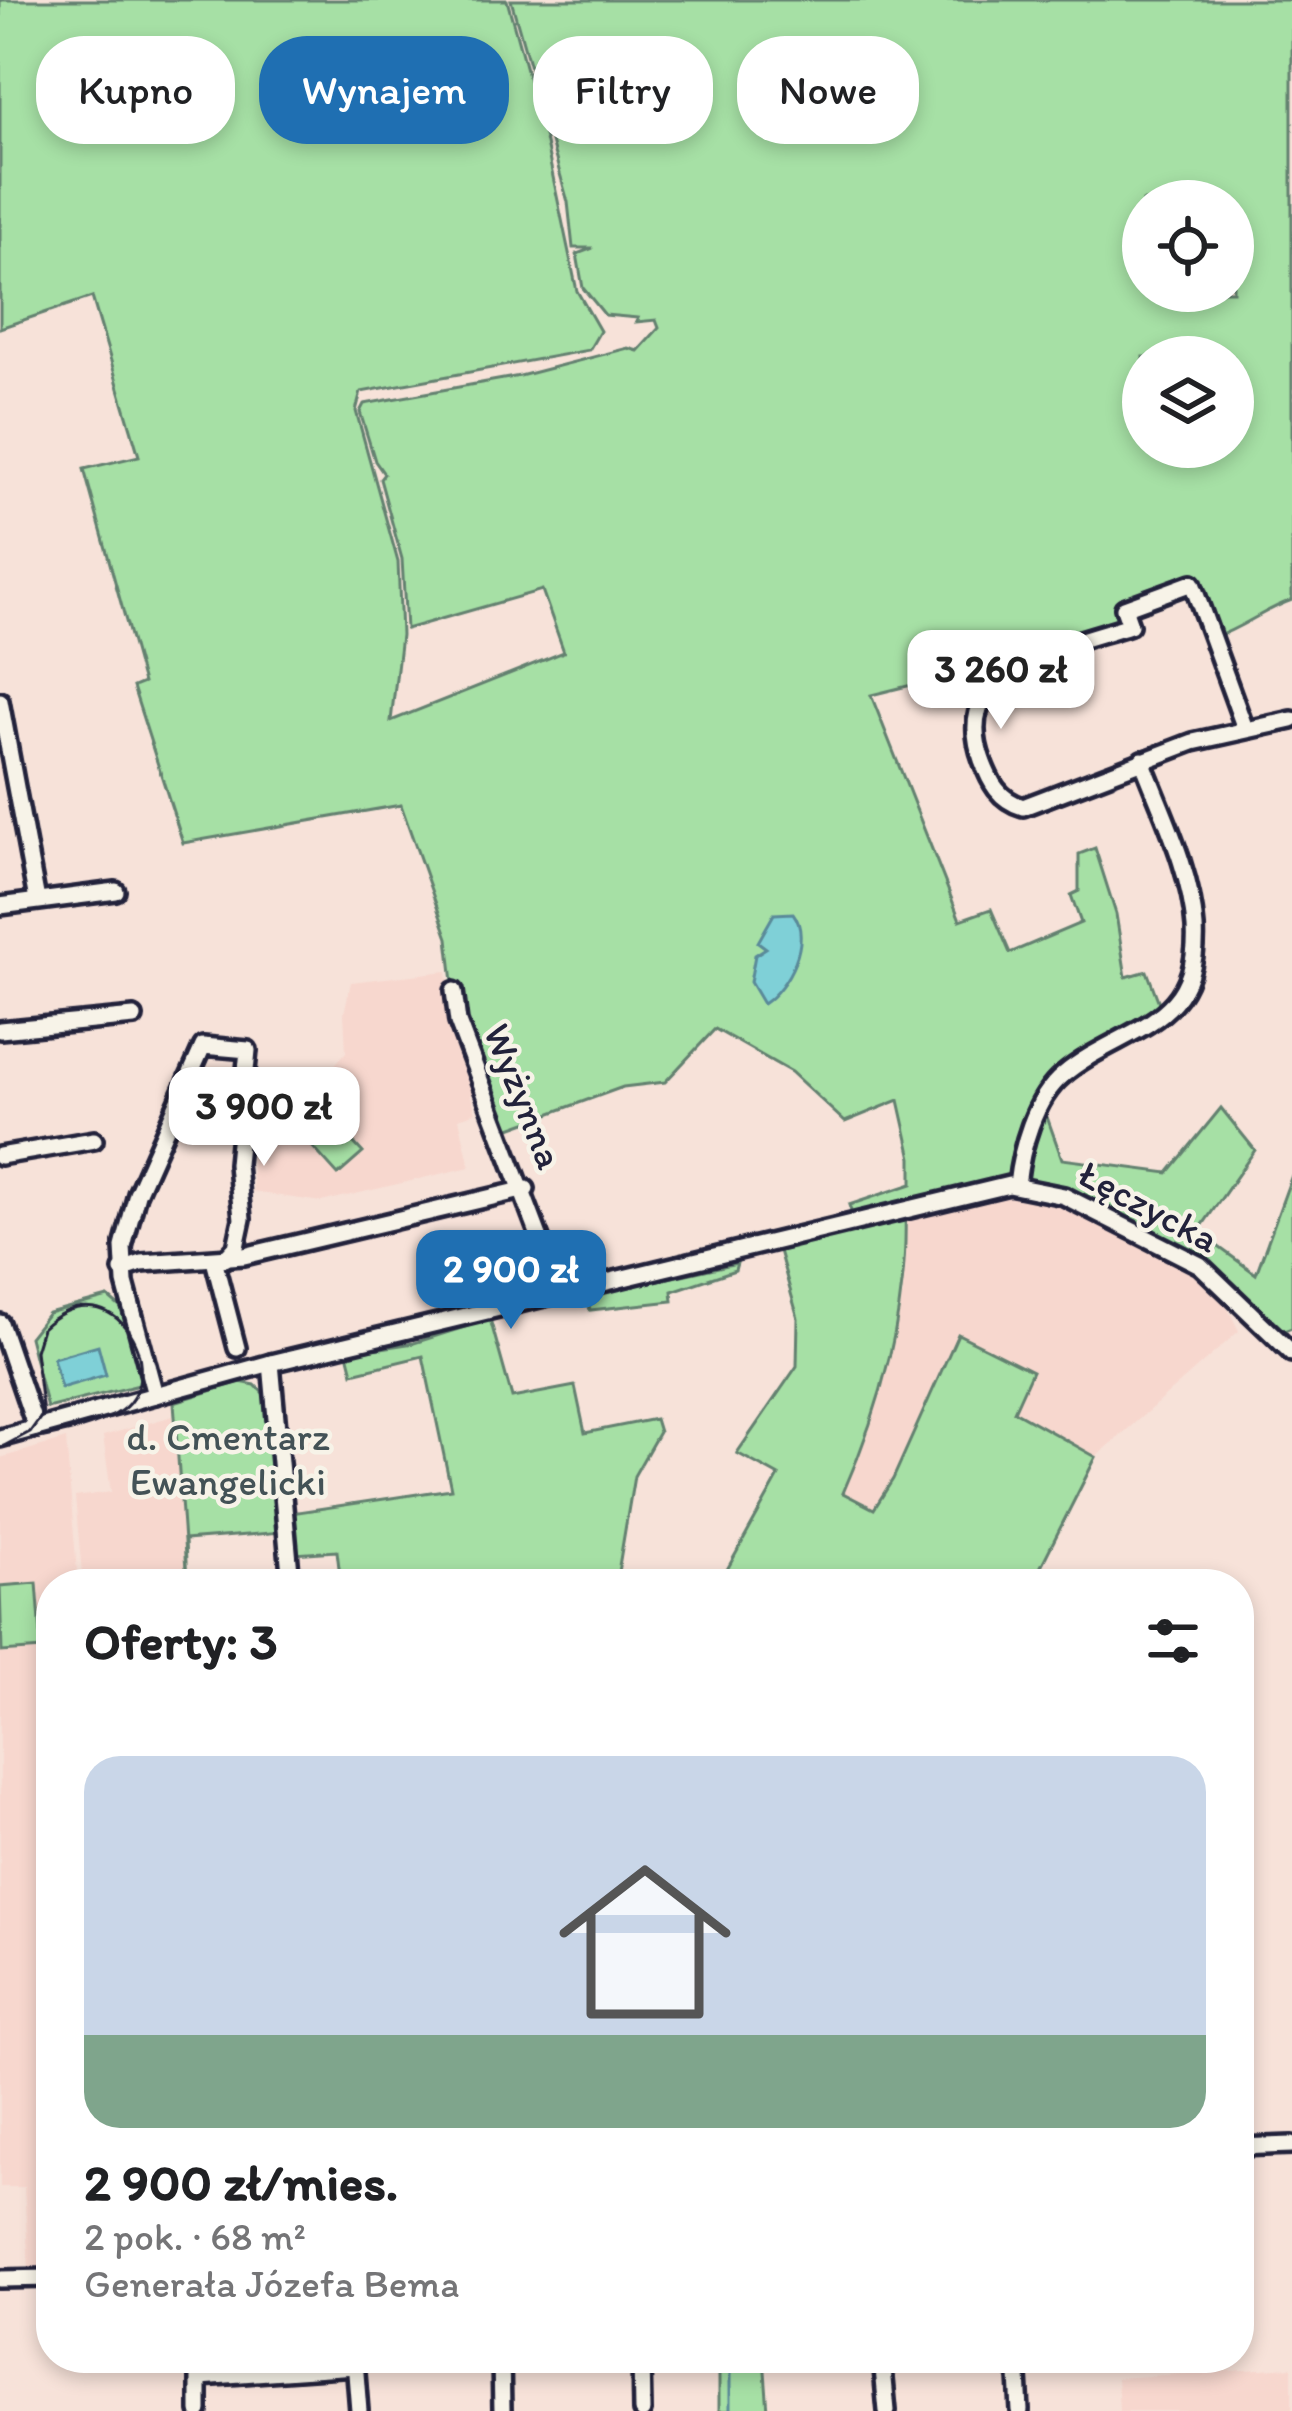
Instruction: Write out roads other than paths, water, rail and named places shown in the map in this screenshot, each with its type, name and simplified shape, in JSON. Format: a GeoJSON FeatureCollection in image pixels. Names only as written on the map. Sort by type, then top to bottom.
{"type":"FeatureCollection","features":[{"type":"Feature","properties":{"kind":"street"},"geometry":{"type":"LineString","coordinates":[[1244,726],[1192,583],[1124,608],[1130,625],[1008,670],[980,700],[975,732],[996,790],[1017,806],[1031,806],[1142,760],[1244,726],[1292,720]]}},
{"type":"Feature","properties":{"kind":"street"},"geometry":{"type":"LineString","coordinates":[[0,701],[38,900]]}},
{"type":"Feature","properties":{"kind":"street"},"geometry":{"type":"LineString","coordinates":[[0,1438],[271,1363],[1017,1184],[1035,1116],[1054,1084],[1158,1021],[1178,998],[1189,972],[1195,939],[1191,901],[1142,760]]}},
{"type":"Feature","properties":{"kind":"street"},"geometry":{"type":"LineString","coordinates":[[0,906],[116,891]]}},
{"type":"Feature","properties":{"kind":"street","name":"Wyżynna"},"geometry":{"type":"LineString","coordinates":[[454,991],[458,1022],[526,1190],[561,1294]]}},
{"type":"Feature","properties":{"kind":"street"},"geometry":{"type":"LineString","coordinates":[[0,1030],[134,1017]]}},
{"type":"Feature","properties":{"kind":"street"},"geometry":{"type":"LineString","coordinates":[[155,1395],[122,1270],[131,1211],[196,1053],[203,1046],[248,1050],[237,1164],[240,1233],[220,1260],[237,1348]]}},
{"type":"Feature","properties":{"kind":"street"},"geometry":{"type":"LineString","coordinates":[[0,1156],[94,1140]]}},
{"type":"Feature","properties":{"kind":"street","name":"Łęczycka"},"geometry":{"type":"LineString","coordinates":[[1017,1184],[1064,1196],[1200,1264],[1292,1353]]}},
{"type":"Feature","properties":{"kind":"street"},"geometry":{"type":"LineString","coordinates":[[122,1270],[142,1263],[220,1260],[526,1190]]}},
{"type":"Feature","properties":{"kind":"street"},"geometry":{"type":"LineString","coordinates":[[0,1323],[36,1428]]}},
{"type":"Feature","properties":{"kind":"street"},"geometry":{"type":"LineString","coordinates":[[271,1363],[290,1569]]}},
{"type":"Feature","properties":{"kind":"street"},"geometry":{"type":"LineString","coordinates":[[1254,2146],[1292,2145]]}},
{"type":"Feature","properties":{"kind":"street"},"geometry":{"type":"LineString","coordinates":[[0,2279],[36,2278]]}},
{"type":"Feature","properties":{"kind":"street"},"geometry":{"type":"LineString","coordinates":[[199,2411],[200,2373]]}},
{"type":"Feature","properties":{"kind":"street"},"geometry":{"type":"LineString","coordinates":[[200,2377],[241,2373]]}},
{"type":"Feature","properties":{"kind":"street"},"geometry":{"type":"LineString","coordinates":[[356,2373],[358,2411]]}},
{"type":"Feature","properties":{"kind":"street"},"geometry":{"type":"LineString","coordinates":[[501,2373],[502,2411]]}},
{"type":"Feature","properties":{"kind":"street"},"geometry":{"type":"LineString","coordinates":[[641,2373],[642,2411]]}},
{"type":"Feature","properties":{"kind":"street"},"geometry":{"type":"LineString","coordinates":[[883,2373],[886,2411]]}},
{"type":"Feature","properties":{"kind":"street"},"geometry":{"type":"LineString","coordinates":[[1018,2373],[1020,2411]]}},
{"type":"Feature","properties":{"kind":"water"},"geometry":{"type":"Polygon","coordinates":[[[793,913],[800,936],[795,962],[781,987],[763,1004],[750,982],[755,955],[766,948],[758,942],[774,914],[793,913]]]}},
{"type":"Feature","properties":{"kind":"water"},"geometry":{"type":"Polygon","coordinates":[[[98,1345],[106,1375],[61,1388],[53,1358],[98,1345]]]}},
{"type":"Feature","properties":{"kind":"waterway"},"geometry":{"type":"LineString","coordinates":[[730,2373],[730,2411]]}},
{"type":"Feature","properties":{"kind":"tram line"},"geometry":{"type":"LineString","coordinates":[[0,1447],[14,1443],[60,1434],[89,1426],[116,1414],[133,1397],[140,1376],[138,1353],[129,1332],[113,1316],[93,1308],[69,1311],[42,1328],[35,1351],[43,1414],[30,1432],[2,1447]]}},
{"type":"Feature","properties":{"kind":"park label","name":"d. Cmentarz Ewangelicki"},"geometry":{"type":"Point","coordinates":[228,1458]}}]}
